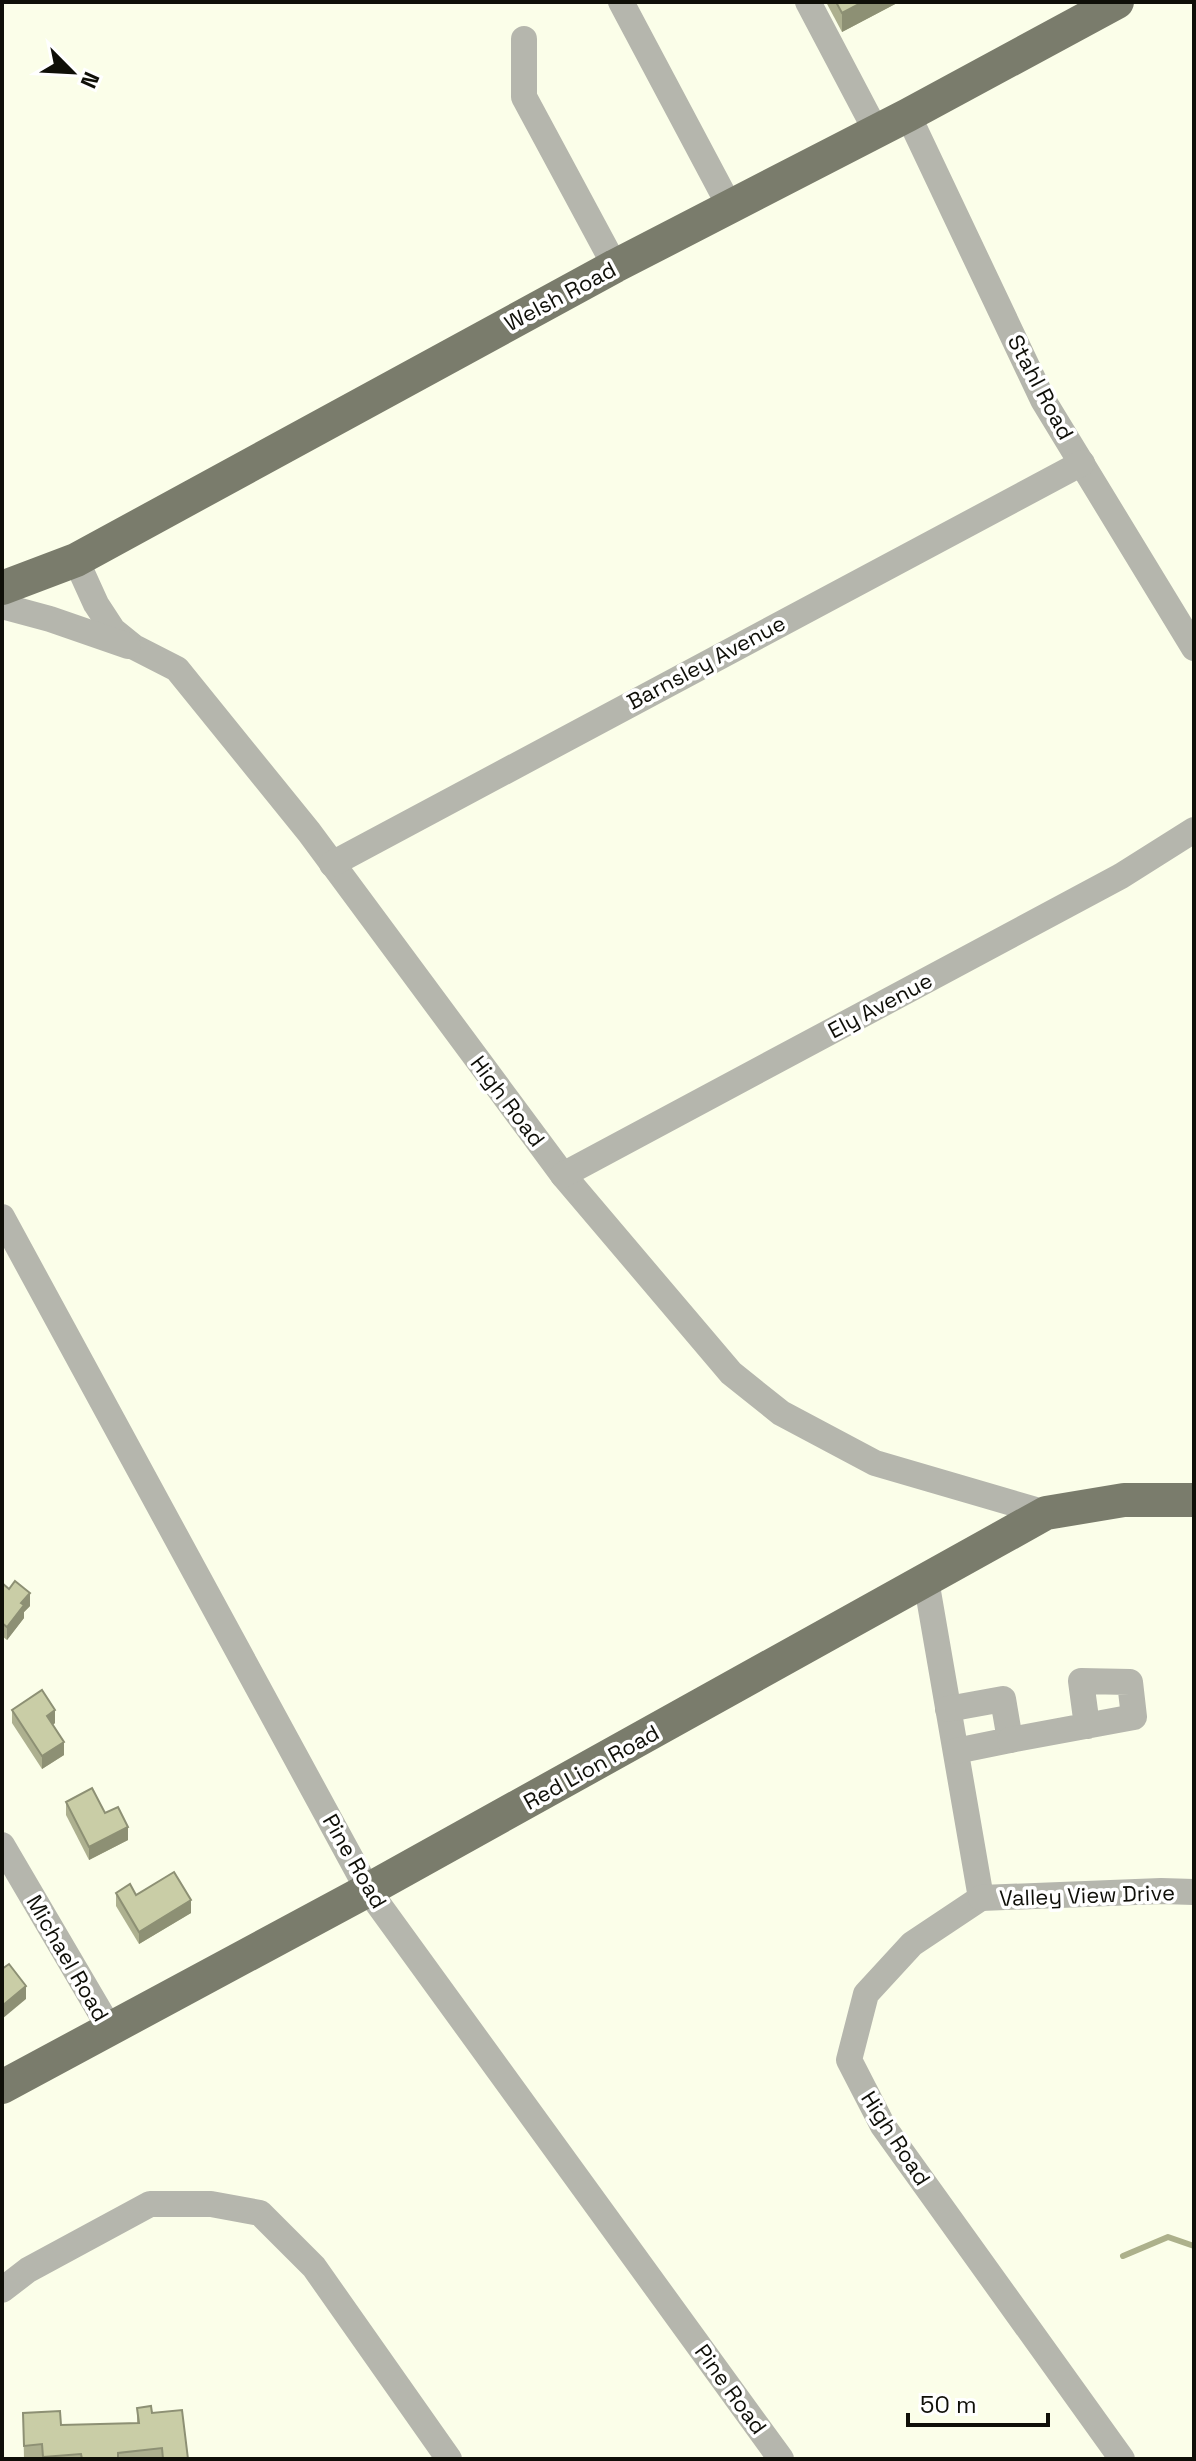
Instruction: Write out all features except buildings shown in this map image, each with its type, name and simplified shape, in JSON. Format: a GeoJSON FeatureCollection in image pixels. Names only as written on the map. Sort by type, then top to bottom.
{"type":"FeatureCollection","features":[{"type":"Feature","properties":{"kind":"main road","name":"Welsh Road"},"geometry":{"type":"LineString","coordinates":[[2,588],[76,560],[615,266],[908,115],[1117,2]]}},
{"type":"Feature","properties":{"kind":"main road","name":"Red Lion Road"},"geometry":{"type":"LineString","coordinates":[[2,2087],[368,1890],[1046,1513],[1124,1500],[1194,1500]]}},
{"type":"Feature","properties":{"kind":"street"},"geometry":{"type":"LineString","coordinates":[[621,2],[730,207]]}},
{"type":"Feature","properties":{"kind":"street"},"geometry":{"type":"LineString","coordinates":[[808,2],[876,131]]}},
{"type":"Feature","properties":{"kind":"street"},"geometry":{"type":"LineString","coordinates":[[524,39],[524,97],[615,266]]}},
{"type":"Feature","properties":{"kind":"street","name":"Stahl Road"},"geometry":{"type":"LineString","coordinates":[[908,115],[1043,400],[1194,648]]}},
{"type":"Feature","properties":{"kind":"street","name":"Barnsley Avenue"},"geometry":{"type":"LineString","coordinates":[[332,864],[1082,463]]}},
{"type":"Feature","properties":{"kind":"street","name":"High Road"},"geometry":{"type":"LineString","coordinates":[[76,560],[96,604],[113,630],[134,647],[177,669],[332,864],[563,1175],[731,1373],[781,1413],[875,1463],[1046,1513]]}},
{"type":"Feature","properties":{"kind":"street"},"geometry":{"type":"LineString","coordinates":[[2,606],[134,647]]}},
{"type":"Feature","properties":{"kind":"street","name":"Ely Avenue"},"geometry":{"type":"LineString","coordinates":[[563,1175],[1121,876],[1194,830]]}},
{"type":"Feature","properties":{"kind":"street","name":"Pine Road"},"geometry":{"type":"LineString","coordinates":[[2,1217],[368,1890],[781,2459]]}},
{"type":"Feature","properties":{"kind":"street"},"geometry":{"type":"LineString","coordinates":[[926,1580],[981,1898]]}},
{"type":"Feature","properties":{"kind":"street"},"geometry":{"type":"LineString","coordinates":[[948,1709],[1003,1699],[1010,1740]]}},
{"type":"Feature","properties":{"kind":"street"},"geometry":{"type":"LineString","coordinates":[[956,1751],[1087,1726]]}},
{"type":"Feature","properties":{"kind":"street","name":"Michael Road"},"geometry":{"type":"LineString","coordinates":[[2,1845],[110,2029]]}},
{"type":"Feature","properties":{"kind":"street","name":"Valley View Drive"},"geometry":{"type":"LineString","coordinates":[[981,1898],[1194,1892]]}},
{"type":"Feature","properties":{"kind":"street","name":"High Road"},"geometry":{"type":"LineString","coordinates":[[981,1898],[912,1944],[866,1994],[849,2060],[883,2126],[1122,2459]]}},
{"type":"Feature","properties":{"kind":"street"},"geometry":{"type":"LineString","coordinates":[[2,2290],[28,2270],[150,2204],[211,2204],[260,2213],[314,2267],[449,2459]]}},
{"type":"Feature","properties":{"kind":"waterway"},"geometry":{"type":"LineString","coordinates":[[1123,2256],[1168,2237],[1194,2246]]}}]}
